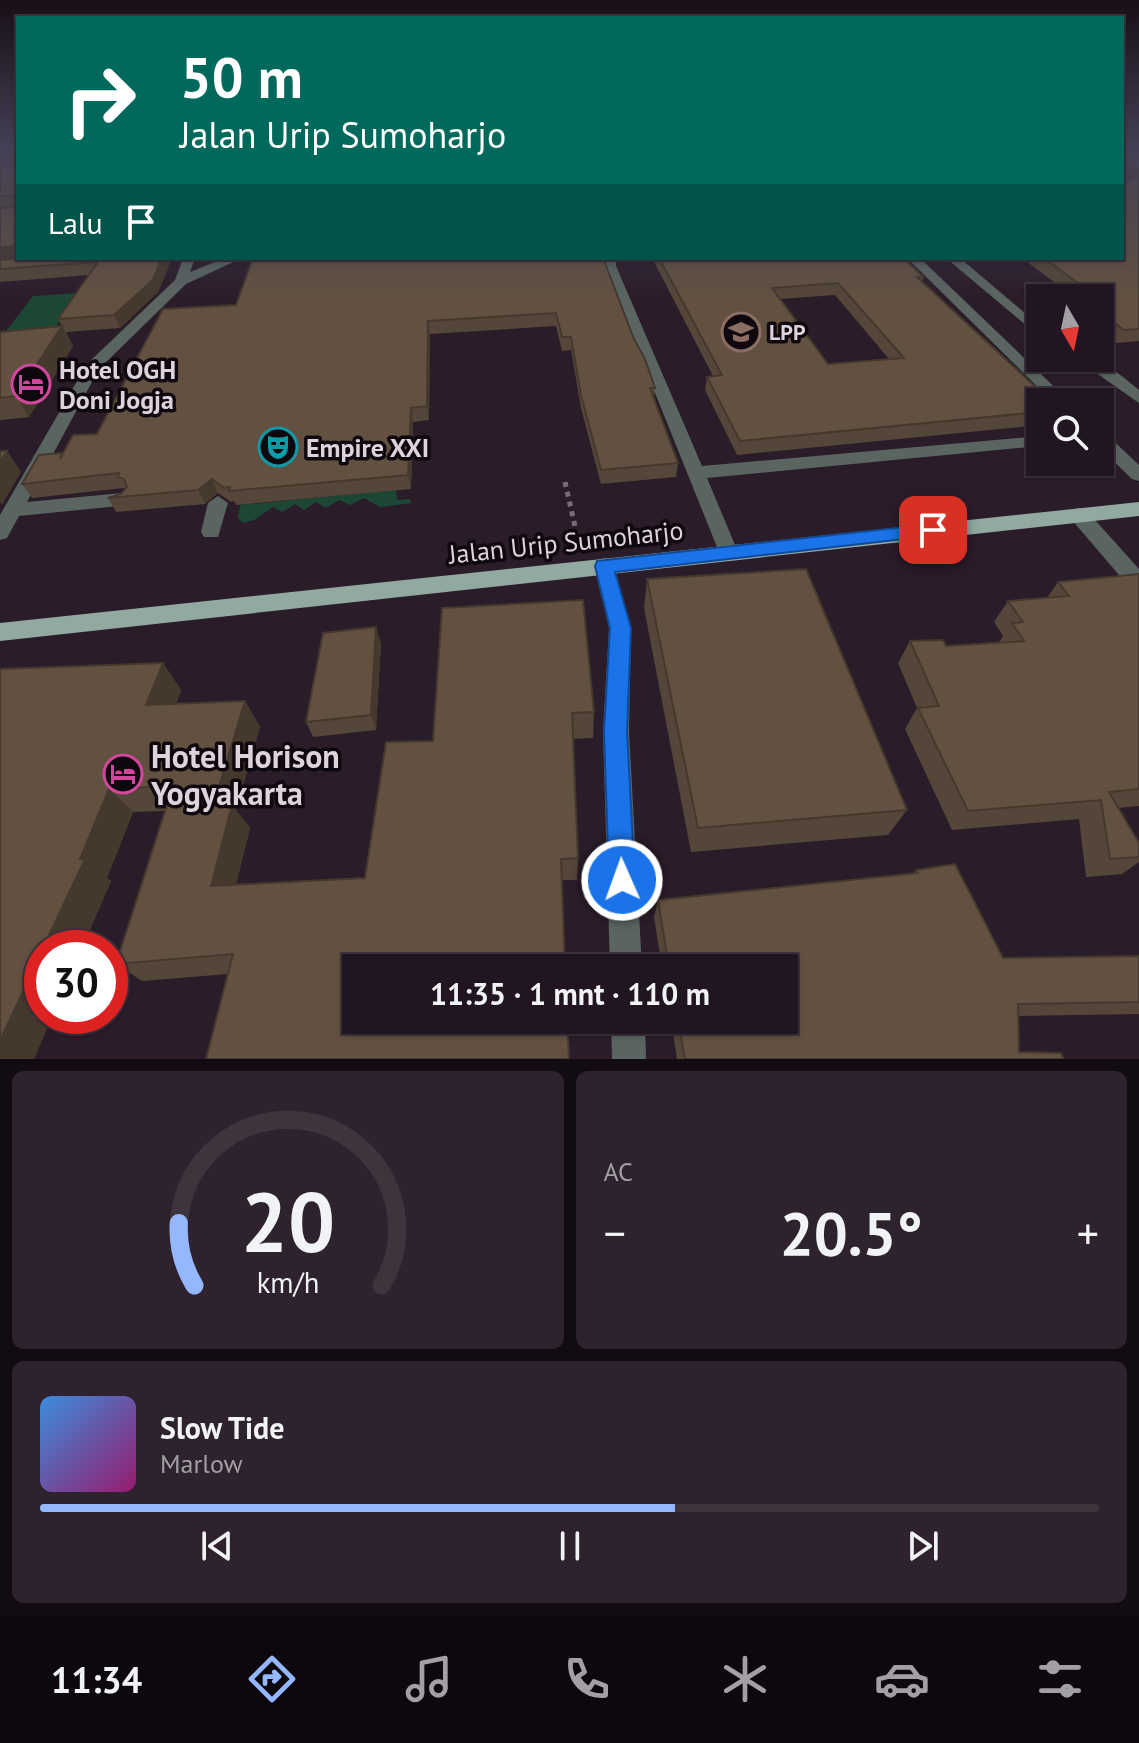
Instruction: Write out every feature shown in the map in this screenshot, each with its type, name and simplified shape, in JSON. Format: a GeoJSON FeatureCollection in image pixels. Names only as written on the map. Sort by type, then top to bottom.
{"type":"FeatureCollection","features":[{"type":"Feature","properties":{"kind":"main road","name":"Jalan Urip Sumoharjo"},"geometry":{"type":"LineString","coordinates":[[0,632],[1139,509]]}},
{"type":"Feature","properties":{"kind":"street"},"geometry":{"type":"LineString","coordinates":[[181,281],[188,260]]}},
{"type":"Feature","properties":{"kind":"street"},"geometry":{"type":"LineString","coordinates":[[0,533],[92,367],[181,281],[231,260]]}},
{"type":"Feature","properties":{"kind":"street"},"geometry":{"type":"LineString","coordinates":[[609,260],[728,552]]}},
{"type":"Feature","properties":{"kind":"street"},"geometry":{"type":"LineString","coordinates":[[915,260],[1048,388]]}},
{"type":"Feature","properties":{"kind":"street"},"geometry":{"type":"LineString","coordinates":[[954,260],[1026,322]]}},
{"type":"Feature","properties":{"kind":"street"},"geometry":{"type":"LineString","coordinates":[[958,302],[999,299]]}},
{"type":"Feature","properties":{"kind":"street"},"geometry":{"type":"LineString","coordinates":[[989,331],[1026,331]]}},
{"type":"Feature","properties":{"kind":"street"},"geometry":{"type":"LineString","coordinates":[[1107,372],[1139,398]]}},
{"type":"Feature","properties":{"kind":"street"},"geometry":{"type":"LineString","coordinates":[[696,473],[1026,442]]}},
{"type":"Feature","properties":{"kind":"street"},"geometry":{"type":"LineString","coordinates":[[1114,451],[1139,475]]}},
{"type":"Feature","properties":{"kind":"street"},"geometry":{"type":"LineString","coordinates":[[13,510],[122,500]]}},
{"type":"Feature","properties":{"kind":"street"},"geometry":{"type":"LineString","coordinates":[[211,532],[218,503]]}},
{"type":"Feature","properties":{"kind":"street"},"geometry":{"type":"LineString","coordinates":[[1079,515],[1139,583]]}},
{"type":"Feature","properties":{"kind":"street"},"geometry":{"type":"LineString","coordinates":[[594,567],[620,628],[616,732],[625,954]]}},
{"type":"Feature","properties":{"kind":"street"},"geometry":{"type":"LineString","coordinates":[[628,1034],[629,1059]]}},
{"type":"Feature","properties":{"kind":"path"},"geometry":{"type":"LineString","coordinates":[[565,482],[594,567]]}},
{"type":"Feature","properties":{"kind":"green space"},"geometry":{"type":"Polygon","coordinates":[[[79,293],[48,338],[0,339],[33,296],[79,293]]]}},
{"type":"Feature","properties":{"kind":"green space"},"geometry":{"type":"Polygon","coordinates":[[[396,490],[397,500],[409,499],[412,503],[380,507],[364,498],[350,505],[339,500],[326,508],[316,502],[304,510],[295,504],[282,512],[273,507],[254,520],[243,523],[238,518],[240,505],[396,490]]]}},
{"type":"Feature","properties":{"kind":"building"},"geometry":{"type":"Polygon","coordinates":[[[16,199],[16,246],[0,247],[0,208],[14,207],[16,199]]]}},
{"type":"Feature","properties":{"kind":"building"},"geometry":{"type":"Polygon","coordinates":[[[1124,199],[1139,199],[1139,329],[1124,330],[1114,322],[1114,284],[1079,284],[1047,260],[1124,260],[1124,199]]]}},
{"type":"Feature","properties":{"kind":"building"},"geometry":{"type":"Polygon","coordinates":[[[0,260],[161,260],[153,280],[114,315],[58,319],[98,262],[0,269],[0,260]]]}},
{"type":"Feature","properties":{"kind":"building"},"geometry":{"type":"Polygon","coordinates":[[[252,260],[604,260],[634,339],[645,359],[655,388],[650,388],[678,463],[601,470],[581,395],[571,337],[562,337],[556,313],[428,321],[427,406],[411,408],[408,475],[229,491],[230,487],[224,488],[212,479],[198,490],[108,498],[121,494],[127,487],[124,479],[118,477],[119,473],[22,484],[39,455],[62,453],[60,459],[73,435],[97,434],[163,309],[236,305],[252,260]]]}},
{"type":"Feature","properties":{"kind":"building","name":"LPP"},"geometry":{"type":"Polygon","coordinates":[[[660,260],[906,260],[923,277],[917,277],[1037,388],[1026,388],[1026,413],[740,441],[707,377],[722,375],[660,260]],[[838,283],[772,288],[828,364],[904,358],[838,283]]]}},
{"type":"Feature","properties":{"kind":"building"},"geometry":{"type":"Polygon","coordinates":[[[62,326],[16,396],[0,398],[0,332],[62,326]]]}},
{"type":"Feature","properties":{"kind":"building"},"geometry":{"type":"Polygon","coordinates":[[[806,569],[907,810],[698,828],[647,579],[806,569]]]}},
{"type":"Feature","properties":{"kind":"building"},"geometry":{"type":"Polygon","coordinates":[[[1139,574],[1139,789],[1109,792],[1139,843],[1139,857],[1110,859],[1101,800],[968,811],[918,708],[939,706],[910,641],[943,640],[946,646],[1024,641],[1012,623],[1023,622],[1008,601],[1069,596],[1058,582],[1139,574]]]}},
{"type":"Feature","properties":{"kind":"building"},"geometry":{"type":"Polygon","coordinates":[[[583,600],[594,712],[572,713],[578,858],[561,859],[564,954],[342,954],[342,1034],[568,1034],[569,1059],[206,1059],[233,954],[128,963],[127,930],[173,786],[109,789],[80,859],[85,859],[51,930],[24,930],[24,989],[0,1041],[0,669],[163,663],[146,705],[245,701],[213,806],[232,805],[211,886],[365,878],[386,742],[433,741],[442,608],[583,600]]]}},
{"type":"Feature","properties":{"kind":"building"},"geometry":{"type":"Polygon","coordinates":[[[376,627],[371,715],[306,722],[323,633],[376,627]]]}},
{"type":"Feature","properties":{"kind":"building"},"geometry":{"type":"Polygon","coordinates":[[[955,864],[1003,958],[1139,956],[1139,1002],[1018,1004],[1019,1052],[1061,1053],[1064,1059],[685,1059],[681,1034],[798,1034],[798,954],[667,954],[658,900],[918,873],[916,870],[955,864]]]}},
{"type":"Feature","properties":{"kind":"place","name":"LPP"},"geometry":{"type":"Point","coordinates":[741,332]}},
{"type":"Feature","properties":{"kind":"place","name":"Hotel OGH Doni Jogja"},"geometry":{"type":"Point","coordinates":[31,384]}},
{"type":"Feature","properties":{"kind":"place","name":"Empire XXI"},"geometry":{"type":"Point","coordinates":[278,447]}},
{"type":"Feature","properties":{"kind":"place","name":"Hotel Horison Yogyakarta"},"geometry":{"type":"Point","coordinates":[123,774]}},
{"type":"Feature","properties":{"kind":"route"},"geometry":{"type":"LineString","coordinates":[[622,880],[616,732],[620,628],[604,566],[933,530]]}}]}
